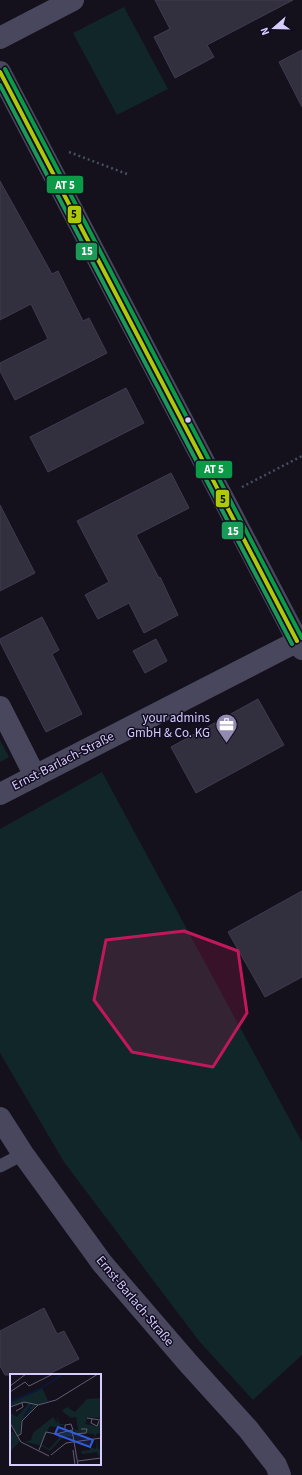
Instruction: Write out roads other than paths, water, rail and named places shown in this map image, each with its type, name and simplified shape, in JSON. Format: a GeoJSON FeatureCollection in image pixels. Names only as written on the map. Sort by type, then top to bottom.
{"type":"FeatureCollection","features":[{"type":"Feature","properties":{"kind":"street"},"geometry":{"type":"LineString","coordinates":[[0,38],[73,0]]}},
{"type":"Feature","properties":{"kind":"street"},"geometry":{"type":"LineString","coordinates":[[0,72],[300,643]]}},
{"type":"Feature","properties":{"kind":"street","name":"Ernst-Barlach-Straße"},"geometry":{"type":"LineString","coordinates":[[0,794],[300,643]]}},
{"type":"Feature","properties":{"kind":"street"},"geometry":{"type":"LineString","coordinates":[[0,707],[35,776]]}},
{"type":"Feature","properties":{"kind":"street","name":"Ernst-Barlach-Straße"},"geometry":{"type":"LineString","coordinates":[[0,1118],[23,1154],[102,1263],[189,1364],[248,1429],[276,1465],[280,1475]]}},
{"type":"Feature","properties":{"kind":"lane"},"geometry":{"type":"LineString","coordinates":[[0,1166],[23,1154]]}},
{"type":"Feature","properties":{"kind":"place","name":"your admins GmbH & Co. KG"},"geometry":{"type":"Point","coordinates":[226,744]}}]}
